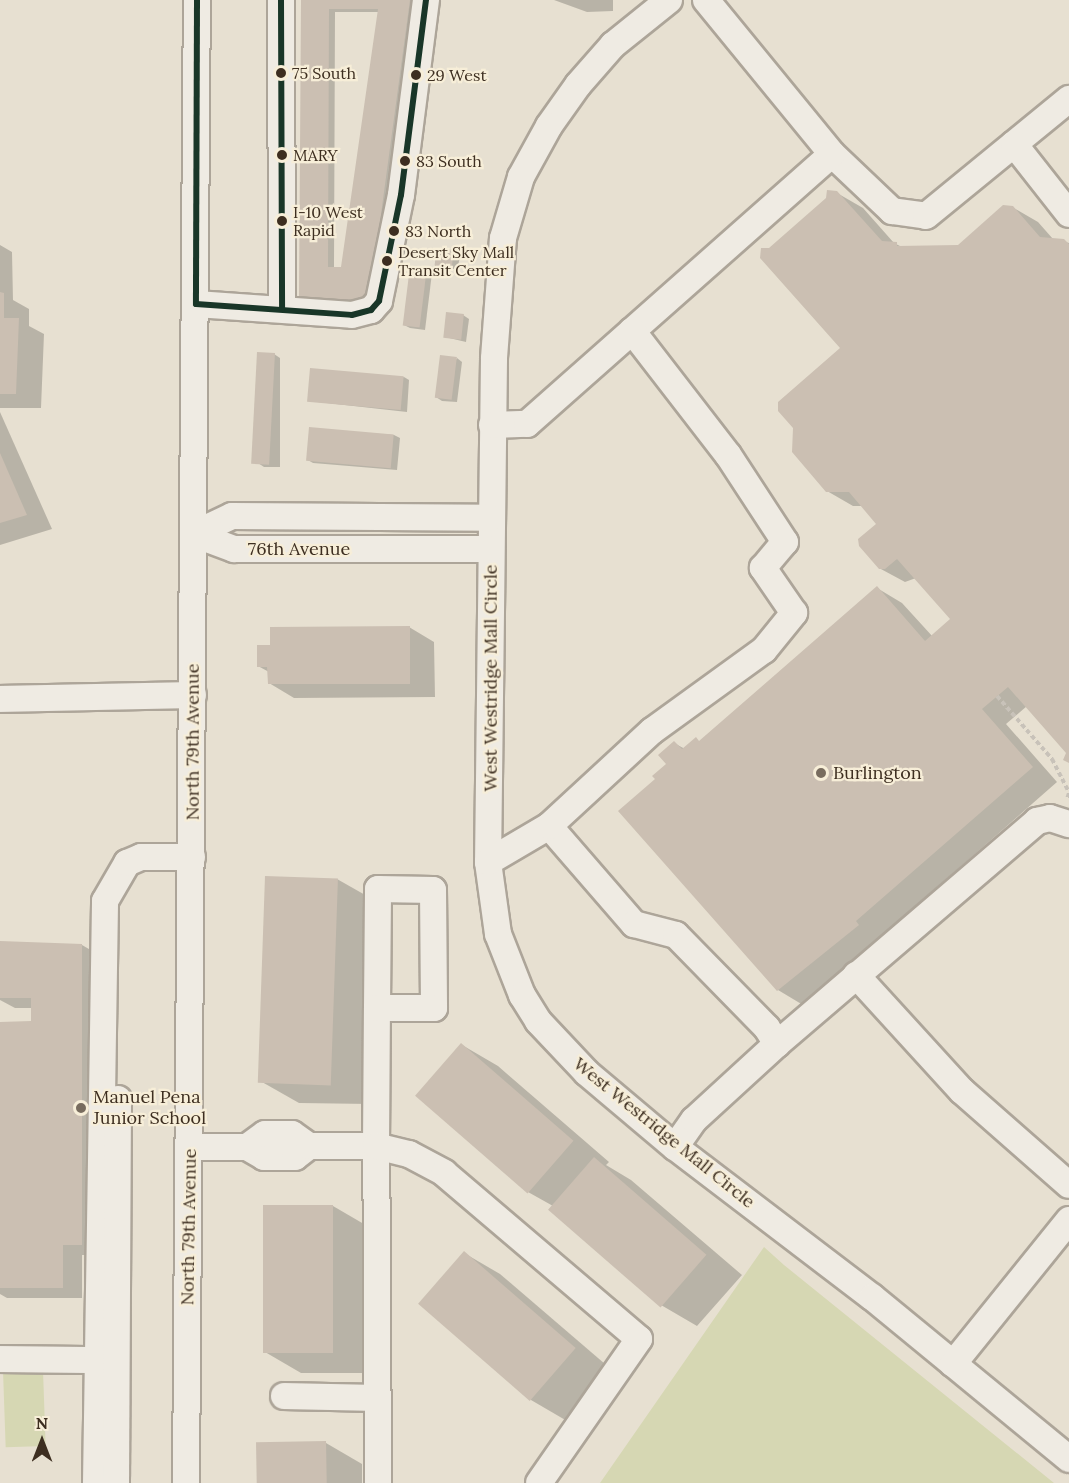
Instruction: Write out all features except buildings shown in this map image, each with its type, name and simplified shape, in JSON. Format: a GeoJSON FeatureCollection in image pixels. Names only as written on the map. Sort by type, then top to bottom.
{"type":"FeatureCollection","features":[{"type":"Feature","properties":{"kind":"street","name":"North 79th Avenue"},"geometry":{"type":"LineString","coordinates":[[186,1483],[197,0]]}},
{"type":"Feature","properties":{"kind":"street"},"geometry":{"type":"LineString","coordinates":[[281,0],[282,309]]}},
{"type":"Feature","properties":{"kind":"street"},"geometry":{"type":"LineString","coordinates":[[196,304],[352,315],[371,310],[379,301],[401,195],[426,0]]}},
{"type":"Feature","properties":{"kind":"street","name":"West Westridge Mall Circle"},"geometry":{"type":"LineString","coordinates":[[669,0],[613,45],[578,85],[521,177],[499,266],[492,424],[492,742],[488,862],[498,934],[522,995],[538,1021],[587,1073],[675,1147],[953,1364],[1069,1460]]}},
{"type":"Feature","properties":{"kind":"street"},"geometry":{"type":"LineString","coordinates":[[706,0],[832,154],[892,212],[926,216],[1069,99]]}},
{"type":"Feature","properties":{"kind":"street"},"geometry":{"type":"LineString","coordinates":[[1014,144],[1069,214]]}},
{"type":"Feature","properties":{"kind":"street"},"geometry":{"type":"LineString","coordinates":[[492,424],[527,424],[832,154]]}},
{"type":"Feature","properties":{"kind":"street"},"geometry":{"type":"LineString","coordinates":[[488,862],[549,826],[652,731],[764,650],[794,612],[763,568],[785,542],[728,455],[632,331]]}},
{"type":"Feature","properties":{"kind":"street","name":"76th Avenue"},"geometry":{"type":"LineString","coordinates":[[194,534],[234,549],[491,534]]}},
{"type":"Feature","properties":{"kind":"street"},"geometry":{"type":"LineString","coordinates":[[0,699],[193,695]]}},
{"type":"Feature","properties":{"kind":"street"},"geometry":{"type":"LineString","coordinates":[[675,1147],[694,1120],[777,1044],[1037,821],[1050,818],[1069,824]]}},
{"type":"Feature","properties":{"kind":"street"},"geometry":{"type":"LineString","coordinates":[[549,826],[634,924],[676,935],[767,1028],[777,1044]]}},
{"type":"Feature","properties":{"kind":"street"},"geometry":{"type":"LineString","coordinates":[[96,1483],[96,1360],[105,901],[113,890],[117,875],[127,863],[148,857],[192,857]]}},
{"type":"Feature","properties":{"kind":"street"},"geometry":{"type":"LineString","coordinates":[[377,1008],[434,1008],[433,890],[378,889],[377,1008],[376,1146],[378,1483]]}},
{"type":"Feature","properties":{"kind":"street"},"geometry":{"type":"LineString","coordinates":[[113,890],[120,902],[116,1483]]}},
{"type":"Feature","properties":{"kind":"street"},"geometry":{"type":"LineString","coordinates":[[856,975],[962,1092],[1069,1185]]}},
{"type":"Feature","properties":{"kind":"street"},"geometry":{"type":"LineString","coordinates":[[190,1147],[247,1147],[265,1134],[292,1134],[309,1146],[376,1146],[409,1154],[444,1173],[639,1339],[539,1483]]}},
{"type":"Feature","properties":{"kind":"street"},"geometry":{"type":"LineString","coordinates":[[953,1364],[1069,1220]]}},
{"type":"Feature","properties":{"kind":"street"},"geometry":{"type":"LineString","coordinates":[[0,1359],[96,1360]]}},
{"type":"Feature","properties":{"kind":"street"},"geometry":{"type":"LineString","coordinates":[[284,1396],[377,1398]]}},
{"type":"Feature","properties":{"kind":"path"},"geometry":{"type":"LineString","coordinates":[[997,696],[1052,759],[1069,793]]}},
{"type":"Feature","properties":{"kind":"green space"},"geometry":{"type":"Polygon","coordinates":[[[764,1247],[784,1265],[1054,1483],[600,1483],[764,1247]]]}},
{"type":"Feature","properties":{"kind":"green space"},"geometry":{"type":"Polygon","coordinates":[[[43,1370],[46,1446],[6,1447],[3,1371],[43,1370]]]}},
{"type":"Feature","properties":{"kind":"transit line","name":"29"},"geometry":{"type":"LineString","coordinates":[[197,0],[196,304],[352,315],[371,310],[379,301],[401,195],[426,0]]}},
{"type":"Feature","properties":{"kind":"transit line","name":"29"},"geometry":{"type":"LineString","coordinates":[[281,0],[282,309]]}},
{"type":"Feature","properties":{"kind":"place","name":"75 South"},"geometry":{"type":"Point","coordinates":[281,73]}},
{"type":"Feature","properties":{"kind":"place","name":"29 West"},"geometry":{"type":"Point","coordinates":[416,75]}},
{"type":"Feature","properties":{"kind":"place","name":"MARY"},"geometry":{"type":"Point","coordinates":[282,155]}},
{"type":"Feature","properties":{"kind":"place","name":"83 South"},"geometry":{"type":"Point","coordinates":[405,161]}},
{"type":"Feature","properties":{"kind":"place","name":"I-10 West Rapid"},"geometry":{"type":"Point","coordinates":[282,221]}},
{"type":"Feature","properties":{"kind":"place","name":"83 North"},"geometry":{"type":"Point","coordinates":[394,231]}},
{"type":"Feature","properties":{"kind":"place","name":"Desert Sky Mall Transit Center"},"geometry":{"type":"Point","coordinates":[387,261]}},
{"type":"Feature","properties":{"kind":"place","name":"Burlington"},"geometry":{"type":"Point","coordinates":[821,773]}},
{"type":"Feature","properties":{"kind":"place","name":"Manuel Pena Junior School"},"geometry":{"type":"Point","coordinates":[81,1108]}}]}
